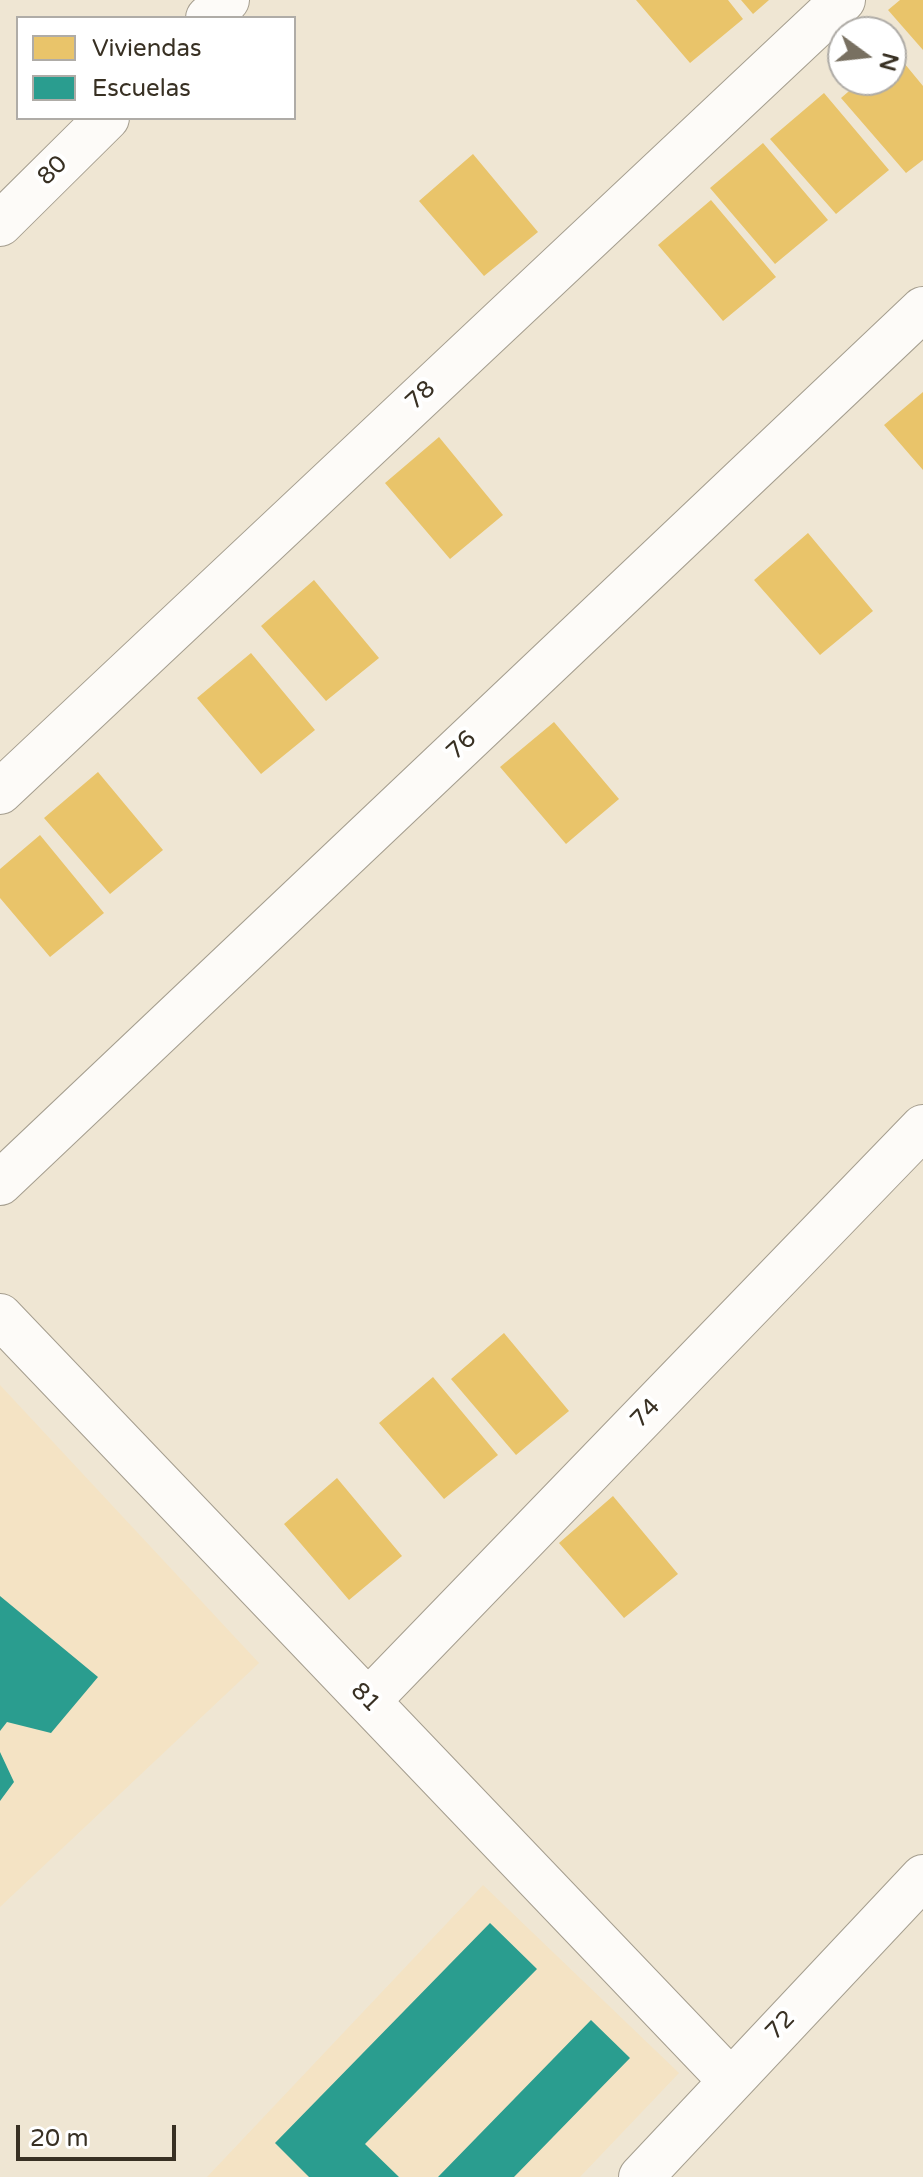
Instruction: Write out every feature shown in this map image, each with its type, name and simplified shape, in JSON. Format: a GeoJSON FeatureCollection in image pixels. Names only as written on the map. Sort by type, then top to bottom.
{"type":"FeatureCollection","features":[{"type":"Feature","properties":{"kind":"street"},"geometry":{"type":"LineString","coordinates":[[210,16],[227,0]]}},
{"type":"Feature","properties":{"kind":"street","name":"78"},"geometry":{"type":"LineString","coordinates":[[0,792],[843,0]]}},
{"type":"Feature","properties":{"kind":"street","name":"80"},"geometry":{"type":"LineString","coordinates":[[0,224],[105,120]]}},
{"type":"Feature","properties":{"kind":"street","name":"76"},"geometry":{"type":"LineString","coordinates":[[0,1183],[923,309]]}},
{"type":"Feature","properties":{"kind":"street","name":"74"},"geometry":{"type":"LineString","coordinates":[[368,1701],[923,1127]]}},
{"type":"Feature","properties":{"kind":"street","name":"81"},"geometry":{"type":"LineString","coordinates":[[0,1316],[729,2079]]}},
{"type":"Feature","properties":{"kind":"street","name":"72"},"geometry":{"type":"LineString","coordinates":[[641,2177],[729,2079],[923,1877]]}},
{"type":"Feature","properties":{"kind":"shaded area"},"geometry":{"type":"Polygon","coordinates":[[[0,1385],[259,1663],[0,1907],[0,1385]]]}},
{"type":"Feature","properties":{"kind":"shaded area"},"geometry":{"type":"Polygon","coordinates":[[[483,1885],[679,2073],[580,2177],[207,2177],[483,1885]]]}},
{"type":"Feature","properties":{"kind":"building: Viviendas"},"geometry":{"type":"Polygon","coordinates":[[[636,0],[728,0],[743,19],[690,63],[636,0]]]}},
{"type":"Feature","properties":{"kind":"building: Viviendas"},"geometry":{"type":"Polygon","coordinates":[[[741,0],[769,0],[753,14],[741,0]]]}},
{"type":"Feature","properties":{"kind":"building: Viviendas"},"geometry":{"type":"Polygon","coordinates":[[[900,0],[923,0],[923,50],[907,32],[907,16],[893,16],[888,10],[900,0]]]}},
{"type":"Feature","properties":{"kind":"building: Viviendas"},"geometry":{"type":"Polygon","coordinates":[[[907,67],[923,86],[923,160],[906,173],[841,98],[907,96],[907,67]]]}},
{"type":"Feature","properties":{"kind":"building: Viviendas"},"geometry":{"type":"Polygon","coordinates":[[[824,93],[889,170],[836,214],[770,139],[824,93]]]}},
{"type":"Feature","properties":{"kind":"building: Viviendas"},"geometry":{"type":"Polygon","coordinates":[[[763,143],[828,220],[775,264],[710,188],[763,143]]]}},
{"type":"Feature","properties":{"kind":"building: Viviendas"},"geometry":{"type":"Polygon","coordinates":[[[473,154],[538,232],[484,276],[419,201],[473,154]]]}},
{"type":"Feature","properties":{"kind":"building: Viviendas"},"geometry":{"type":"Polygon","coordinates":[[[711,200],[776,277],[723,321],[658,245],[711,200]]]}},
{"type":"Feature","properties":{"kind":"building: Viviendas"},"geometry":{"type":"Polygon","coordinates":[[[923,392],[923,470],[884,425],[923,392]]]}},
{"type":"Feature","properties":{"kind":"building: Viviendas"},"geometry":{"type":"Polygon","coordinates":[[[439,437],[503,515],[450,559],[385,483],[439,437]]]}},
{"type":"Feature","properties":{"kind":"building: Viviendas"},"geometry":{"type":"Polygon","coordinates":[[[808,533],[873,611],[820,655],[754,580],[808,533]]]}},
{"type":"Feature","properties":{"kind":"building: Viviendas"},"geometry":{"type":"Polygon","coordinates":[[[314,580],[379,658],[326,701],[261,626],[314,580]]]}},
{"type":"Feature","properties":{"kind":"building: Viviendas"},"geometry":{"type":"Polygon","coordinates":[[[251,653],[315,730],[261,774],[197,698],[251,653]]]}},
{"type":"Feature","properties":{"kind":"building: Viviendas"},"geometry":{"type":"Polygon","coordinates":[[[554,722],[619,799],[566,844],[500,767],[554,722]]]}},
{"type":"Feature","properties":{"kind":"building: Viviendas"},"geometry":{"type":"Polygon","coordinates":[[[98,772],[163,850],[110,894],[44,818],[98,772]]]}},
{"type":"Feature","properties":{"kind":"building: Viviendas"},"geometry":{"type":"Polygon","coordinates":[[[40,835],[104,913],[50,957],[0,898],[0,869],[40,835]]]}},
{"type":"Feature","properties":{"kind":"building: Viviendas"},"geometry":{"type":"Polygon","coordinates":[[[504,1333],[569,1411],[516,1455],[451,1379],[504,1333]]]}},
{"type":"Feature","properties":{"kind":"building: Viviendas"},"geometry":{"type":"Polygon","coordinates":[[[433,1377],[498,1455],[444,1499],[379,1423],[433,1377]]]}},
{"type":"Feature","properties":{"kind":"building: Viviendas"},"geometry":{"type":"Polygon","coordinates":[[[337,1478],[402,1556],[349,1600],[284,1524],[337,1478]]]}},
{"type":"Feature","properties":{"kind":"building: Viviendas"},"geometry":{"type":"Polygon","coordinates":[[[613,1496],[678,1574],[624,1618],[559,1543],[613,1496]]]}},
{"type":"Feature","properties":{"kind":"building: Escuelas"},"geometry":{"type":"Polygon","coordinates":[[[0,1596],[98,1677],[51,1733],[7,1722],[0,1731],[0,1596]]]}},
{"type":"Feature","properties":{"kind":"building: Escuelas"},"geometry":{"type":"Polygon","coordinates":[[[0,1752],[14,1782],[0,1801],[0,1752]]]}},
{"type":"Feature","properties":{"kind":"building: Escuelas"},"geometry":{"type":"Polygon","coordinates":[[[490,1923],[537,1969],[365,2144],[399,2177],[309,2177],[275,2143],[490,1923]]]}},
{"type":"Feature","properties":{"kind":"building: Escuelas"},"geometry":{"type":"Polygon","coordinates":[[[591,2020],[630,2058],[514,2177],[438,2177],[591,2020]]]}}]}
